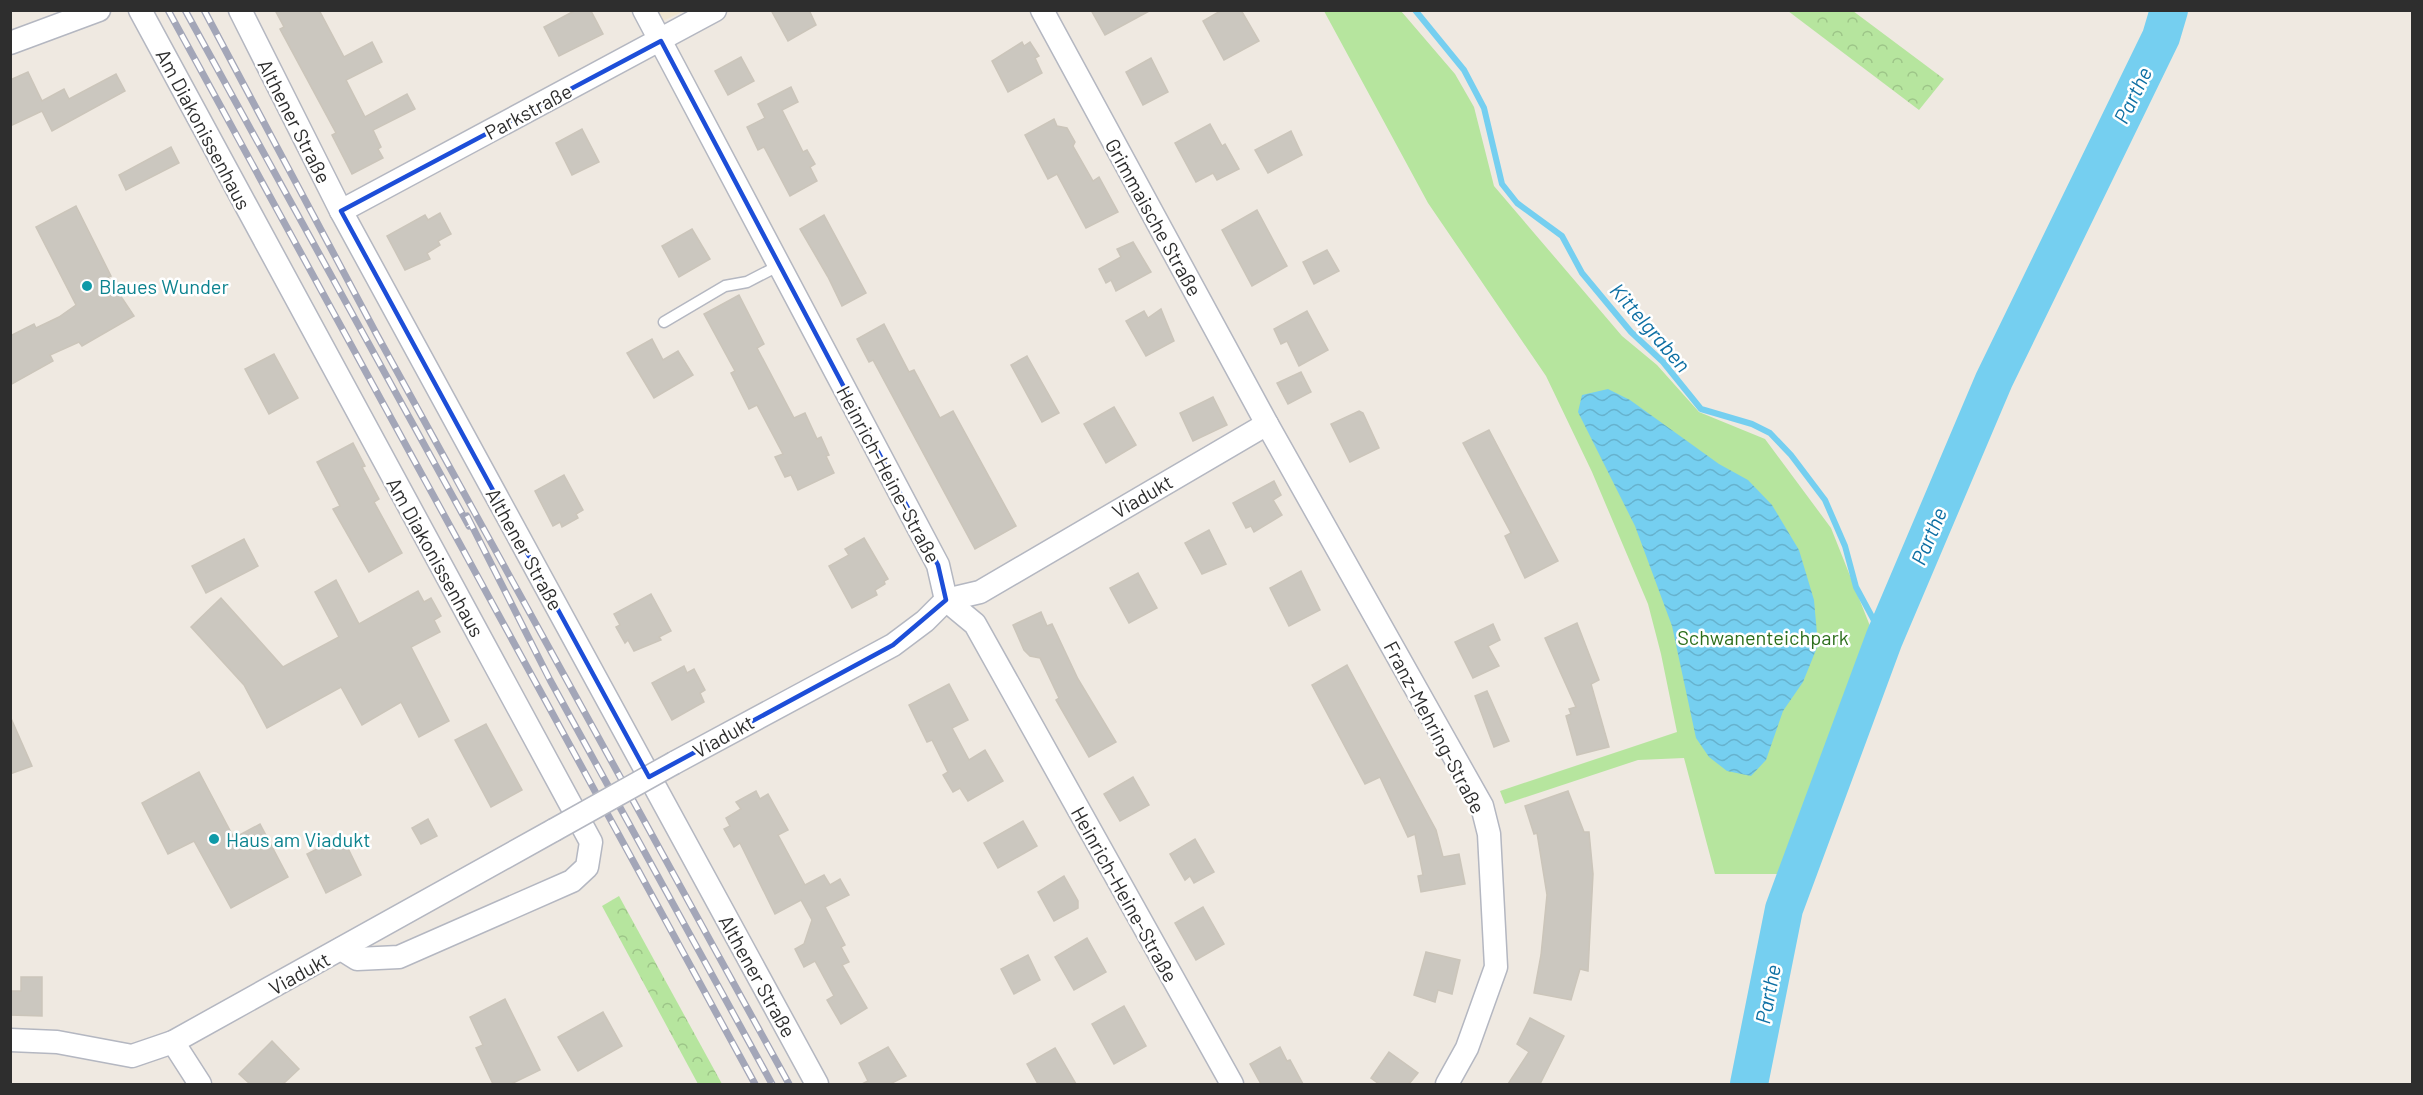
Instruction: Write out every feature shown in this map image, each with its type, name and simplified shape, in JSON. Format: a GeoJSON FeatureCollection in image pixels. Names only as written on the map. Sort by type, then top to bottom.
{"type":"FeatureCollection","features":[{"type":"Feature","properties":{"kind":"street"},"geometry":{"type":"LineString","coordinates":[[10,43],[99,10]]}},
{"type":"Feature","properties":{"kind":"street","name":"Am Diakonissenhaus"},"geometry":{"type":"LineString","coordinates":[[140,10],[591,842],[587,867],[572,882],[399,957],[357,960],[340,949]]}},
{"type":"Feature","properties":{"kind":"street","name":"Althener Straße"},"geometry":{"type":"LineString","coordinates":[[240,10],[341,211],[817,1084]]}},
{"type":"Feature","properties":{"kind":"street","name":"Heinrich-Heine-Straße"},"geometry":{"type":"LineString","coordinates":[[644,10],[938,565],[946,600],[975,624],[1232,1084]]}},
{"type":"Feature","properties":{"kind":"street","name":"Parkstraße"},"geometry":{"type":"LineString","coordinates":[[341,211],[715,10]]}},
{"type":"Feature","properties":{"kind":"street","name":"Grimmaische Straße"},"geometry":{"type":"LineString","coordinates":[[1042,10],[1267,424]]}},
{"type":"Feature","properties":{"kind":"street","name":"Viadukt"},"geometry":{"type":"LineString","coordinates":[[10,1040],[57,1042],[132,1056],[173,1042],[675,763],[893,645],[925,621],[946,600],[980,592],[1267,424]]}},
{"type":"Feature","properties":{"kind":"street","name":"Franz-Mehring-Straße"},"geometry":{"type":"LineString","coordinates":[[1267,424],[1482,806],[1489,834],[1496,967],[1467,1048],[1447,1084]]}},
{"type":"Feature","properties":{"kind":"street"},"geometry":{"type":"LineString","coordinates":[[173,1042],[200,1084]]}},
{"type":"Feature","properties":{"kind":"lane"},"geometry":{"type":"LineString","coordinates":[[664,322],[725,286],[747,282],[780,265]]}},
{"type":"Feature","properties":{"kind":"highlighted area"},"geometry":{"type":"Polygon","coordinates":[[[661,41],[938,565],[946,600],[893,645],[649,777],[341,211],[661,41]]]}},
{"type":"Feature","properties":{"kind":"shaded area"},"geometry":{"type":"Polygon","coordinates":[[[657,11],[684,11],[663,21],[657,11]]]}},
{"type":"Feature","properties":{"kind":"green space","name":"Schwanenteichpark"},"geometry":{"type":"Polygon","coordinates":[[[1324,11],[1401,11],[1455,74],[1474,107],[1494,186],[1622,336],[1657,365],[1699,412],[1765,439],[1831,528],[1874,636],[1781,874],[1715,874],[1684,758],[1638,760],[1505,804],[1500,791],[1677,732],[1661,654],[1648,604],[1592,472],[1546,376],[1428,203],[1324,11]]]}},
{"type":"Feature","properties":{"kind":"green space"},"geometry":{"type":"Polygon","coordinates":[[[1788,11],[1853,11],[1944,79],[1919,110],[1788,11]]]}},
{"type":"Feature","properties":{"kind":"green space"},"geometry":{"type":"Polygon","coordinates":[[[619,896],[722,1084],[698,1084],[602,906],[619,896]]]}},
{"type":"Feature","properties":{"kind":"water"},"geometry":{"type":"Polygon","coordinates":[[[1608,389],[1630,400],[1719,464],[1748,480],[1772,505],[1799,550],[1814,600],[1818,645],[1803,682],[1783,711],[1766,760],[1751,776],[1727,771],[1709,757],[1696,738],[1672,626],[1635,526],[1578,412],[1582,395],[1608,389]]]}},
{"type":"Feature","properties":{"kind":"building"},"geometry":{"type":"Polygon","coordinates":[[[275,10],[319,10],[344,57],[372,42],[382,62],[346,80],[365,117],[407,94],[415,109],[373,130],[381,147],[378,149],[383,158],[352,174],[332,135],[336,133],[280,29],[284,27],[275,10]]]}},
{"type":"Feature","properties":{"kind":"building"},"geometry":{"type":"Polygon","coordinates":[[[771,10],[809,10],[816,25],[788,41],[771,10]]]}},
{"type":"Feature","properties":{"kind":"building"},"geometry":{"type":"Polygon","coordinates":[[[1091,10],[1151,10],[1105,35],[1091,10]]]}},
{"type":"Feature","properties":{"kind":"building"},"geometry":{"type":"Polygon","coordinates":[[[1222,10],[1241,10],[1259,41],[1224,60],[1203,21],[1222,10]]]}},
{"type":"Feature","properties":{"kind":"building"},"geometry":{"type":"Polygon","coordinates":[[[574,11],[591,11],[603,34],[559,56],[544,27],[574,11]]]}},
{"type":"Feature","properties":{"kind":"building"},"geometry":{"type":"Polygon","coordinates":[[[1022,42],[1024,46],[1030,42],[1039,56],[1035,58],[1042,73],[1008,92],[992,61],[1022,42]]]}},
{"type":"Feature","properties":{"kind":"building"},"geometry":{"type":"Polygon","coordinates":[[[741,57],[754,81],[728,95],[715,71],[741,57]]]}},
{"type":"Feature","properties":{"kind":"building"},"geometry":{"type":"Polygon","coordinates":[[[1151,58],[1168,92],[1143,105],[1126,72],[1151,58]]]}},
{"type":"Feature","properties":{"kind":"building"},"geometry":{"type":"Polygon","coordinates":[[[28,72],[42,101],[64,89],[69,99],[116,74],[125,91],[52,131],[42,111],[10,126],[10,80],[28,72]]]}},
{"type":"Feature","properties":{"kind":"building"},"geometry":{"type":"Polygon","coordinates":[[[791,87],[798,102],[782,110],[803,152],[807,150],[815,164],[810,167],[817,181],[790,196],[764,147],[758,150],[747,127],[765,118],[758,104],[791,87]]]}},
{"type":"Feature","properties":{"kind":"building"},"geometry":{"type":"Polygon","coordinates":[[[1054,119],[1057,126],[1067,128],[1075,142],[1073,146],[1093,181],[1099,177],[1118,212],[1086,228],[1057,174],[1048,179],[1025,135],[1054,119]]]}},
{"type":"Feature","properties":{"kind":"building"},"geometry":{"type":"Polygon","coordinates":[[[1210,124],[1222,146],[1225,144],[1239,169],[1217,180],[1213,173],[1196,182],[1175,143],[1210,124]]]}},
{"type":"Feature","properties":{"kind":"building"},"geometry":{"type":"Polygon","coordinates":[[[582,129],[599,162],[572,175],[556,143],[582,129]]]}},
{"type":"Feature","properties":{"kind":"building"},"geometry":{"type":"Polygon","coordinates":[[[1291,131],[1302,155],[1268,173],[1255,150],[1291,131]]]}},
{"type":"Feature","properties":{"kind":"building"},"geometry":{"type":"Polygon","coordinates":[[[171,147],[179,163],[126,190],[119,175],[171,147]]]}},
{"type":"Feature","properties":{"kind":"building","name":"Blaues Wunder"},"geometry":{"type":"Polygon","coordinates":[[[76,206],[111,276],[108,277],[134,316],[82,346],[79,342],[50,355],[53,361],[10,385],[10,336],[34,324],[36,328],[59,317],[76,305],[36,227],[76,206]]]}},
{"type":"Feature","properties":{"kind":"building"},"geometry":{"type":"Polygon","coordinates":[[[1257,210],[1287,266],[1252,286],[1222,230],[1257,210]]]}},
{"type":"Feature","properties":{"kind":"building"},"geometry":{"type":"Polygon","coordinates":[[[440,213],[451,234],[438,241],[440,245],[427,253],[430,259],[405,270],[387,236],[425,215],[428,220],[440,213]]]}},
{"type":"Feature","properties":{"kind":"building"},"geometry":{"type":"Polygon","coordinates":[[[824,215],[866,293],[842,306],[800,229],[824,215]]]}},
{"type":"Feature","properties":{"kind":"building"},"geometry":{"type":"Polygon","coordinates":[[[692,229],[710,259],[679,277],[662,246],[692,229]]]}},
{"type":"Feature","properties":{"kind":"building"},"geometry":{"type":"Polygon","coordinates":[[[1133,242],[1151,272],[1116,291],[1111,280],[1106,283],[1099,269],[1121,257],[1117,249],[1133,242]]]}},
{"type":"Feature","properties":{"kind":"building"},"geometry":{"type":"Polygon","coordinates":[[[1327,250],[1339,271],[1314,284],[1303,262],[1327,250]]]}},
{"type":"Feature","properties":{"kind":"building"},"geometry":{"type":"Polygon","coordinates":[[[739,295],[764,344],[757,348],[794,418],[805,413],[817,439],[821,437],[829,455],[826,456],[834,473],[798,490],[791,475],[785,477],[775,457],[783,454],[757,405],[749,409],[731,373],[735,371],[704,314],[739,295]]]}},
{"type":"Feature","properties":{"kind":"building"},"geometry":{"type":"Polygon","coordinates":[[[1161,309],[1174,341],[1146,356],[1126,321],[1144,311],[1148,318],[1161,309]]]}},
{"type":"Feature","properties":{"kind":"building"},"geometry":{"type":"Polygon","coordinates":[[[1307,311],[1328,350],[1299,366],[1287,341],[1281,344],[1274,329],[1307,311]]]}},
{"type":"Feature","properties":{"kind":"building"},"geometry":{"type":"Polygon","coordinates":[[[884,324],[909,372],[914,370],[940,418],[953,411],[1016,526],[975,549],[873,360],[869,362],[857,339],[884,324]]]}},
{"type":"Feature","properties":{"kind":"building"},"geometry":{"type":"Polygon","coordinates":[[[652,339],[663,360],[678,351],[693,375],[654,398],[627,353],[652,339]]]}},
{"type":"Feature","properties":{"kind":"building"},"geometry":{"type":"Polygon","coordinates":[[[274,354],[298,398],[269,414],[245,369],[274,354]]]}},
{"type":"Feature","properties":{"kind":"building"},"geometry":{"type":"Polygon","coordinates":[[[1027,356],[1059,413],[1042,422],[1011,365],[1027,356]]]}},
{"type":"Feature","properties":{"kind":"building"},"geometry":{"type":"Polygon","coordinates":[[[1301,372],[1311,392],[1288,404],[1277,383],[1301,372]]]}},
{"type":"Feature","properties":{"kind":"building"},"geometry":{"type":"Polygon","coordinates":[[[1213,397],[1227,425],[1193,441],[1180,413],[1213,397]]]}},
{"type":"Feature","properties":{"kind":"building"},"geometry":{"type":"Polygon","coordinates":[[[1114,407],[1136,445],[1106,463],[1084,424],[1114,407]]]}},
{"type":"Feature","properties":{"kind":"building"},"geometry":{"type":"Polygon","coordinates":[[[1359,411],[1363,413],[1379,448],[1350,462],[1331,424],[1359,411]]]}},
{"type":"Feature","properties":{"kind":"building"},"geometry":{"type":"Polygon","coordinates":[[[1489,430],[1558,561],[1525,578],[1505,536],[1511,533],[1463,443],[1489,430]]]}},
{"type":"Feature","properties":{"kind":"building"},"geometry":{"type":"Polygon","coordinates":[[[353,443],[365,466],[362,467],[379,499],[374,502],[402,553],[369,572],[333,509],[340,506],[317,462],[353,443]]]}},
{"type":"Feature","properties":{"kind":"building"},"geometry":{"type":"Polygon","coordinates":[[[564,475],[583,510],[576,514],[578,518],[562,527],[560,522],[553,526],[535,491],[564,475]]]}},
{"type":"Feature","properties":{"kind":"building"},"geometry":{"type":"Polygon","coordinates":[[[1274,481],[1281,495],[1273,500],[1282,515],[1254,532],[1251,526],[1246,528],[1233,503],[1274,481]]]}},
{"type":"Feature","properties":{"kind":"building"},"geometry":{"type":"Polygon","coordinates":[[[1209,530],[1226,564],[1202,574],[1185,543],[1209,530]]]}},
{"type":"Feature","properties":{"kind":"building"},"geometry":{"type":"Polygon","coordinates":[[[864,538],[888,579],[884,581],[885,584],[875,590],[877,595],[852,608],[829,566],[849,555],[845,549],[864,538]]]}},
{"type":"Feature","properties":{"kind":"building"},"geometry":{"type":"Polygon","coordinates":[[[244,539],[258,566],[206,593],[192,566],[244,539]]]}},
{"type":"Feature","properties":{"kind":"building"},"geometry":{"type":"Polygon","coordinates":[[[1301,571],[1320,610],[1289,626],[1270,588],[1301,571]]]}},
{"type":"Feature","properties":{"kind":"building"},"geometry":{"type":"Polygon","coordinates":[[[1138,573],[1157,608],[1129,623],[1110,588],[1138,573]]]}},
{"type":"Feature","properties":{"kind":"building"},"geometry":{"type":"Polygon","coordinates":[[[336,580],[359,624],[418,591],[424,602],[431,598],[441,616],[434,620],[440,632],[411,647],[449,721],[419,737],[401,702],[362,725],[341,687],[267,728],[244,685],[191,627],[221,598],[283,667],[339,637],[315,592],[336,580]]]}},
{"type":"Feature","properties":{"kind":"building"},"geometry":{"type":"Polygon","coordinates":[[[651,594],[671,631],[659,637],[661,640],[634,651],[628,640],[625,643],[616,627],[620,625],[614,614],[651,594]]]}},
{"type":"Feature","properties":{"kind":"building"},"geometry":{"type":"Polygon","coordinates":[[[1041,612],[1047,626],[1052,624],[1078,679],[1116,742],[1089,757],[1056,700],[1059,698],[1040,658],[1030,656],[1024,650],[1013,625],[1041,612]]]}},
{"type":"Feature","properties":{"kind":"building"},"geometry":{"type":"Polygon","coordinates":[[[1577,623],[1599,680],[1591,684],[1609,747],[1577,755],[1566,716],[1571,714],[1569,709],[1576,707],[1545,638],[1577,623]]]}},
{"type":"Feature","properties":{"kind":"building"},"geometry":{"type":"Polygon","coordinates":[[[1493,624],[1500,640],[1488,646],[1499,666],[1473,678],[1455,642],[1493,624]]]}},
{"type":"Feature","properties":{"kind":"building"},"geometry":{"type":"Polygon","coordinates":[[[1347,665],[1436,830],[1443,857],[1459,854],[1465,884],[1421,892],[1418,876],[1423,875],[1415,834],[1408,837],[1380,777],[1365,784],[1312,685],[1347,665]]]}},
{"type":"Feature","properties":{"kind":"building"},"geometry":{"type":"Polygon","coordinates":[[[684,666],[687,673],[694,669],[705,690],[700,693],[704,702],[672,720],[652,683],[684,666]]]}},
{"type":"Feature","properties":{"kind":"building"},"geometry":{"type":"Polygon","coordinates":[[[949,684],[968,720],[952,728],[969,760],[985,750],[1003,781],[968,801],[960,788],[953,792],[943,775],[948,772],[932,740],[927,742],[909,705],[949,684]]]}},
{"type":"Feature","properties":{"kind":"building"},"geometry":{"type":"Polygon","coordinates":[[[1487,691],[1509,741],[1494,747],[1475,696],[1487,691]]]}},
{"type":"Feature","properties":{"kind":"building"},"geometry":{"type":"Polygon","coordinates":[[[10,716],[32,766],[10,774],[10,716]]]}},
{"type":"Feature","properties":{"kind":"building"},"geometry":{"type":"Polygon","coordinates":[[[486,724],[522,790],[491,807],[455,740],[486,724]]]}},
{"type":"Feature","properties":{"kind":"building","name":"Haus am Viadukt"},"geometry":{"type":"Polygon","coordinates":[[[199,772],[234,838],[260,824],[288,877],[231,908],[194,841],[168,854],[142,803],[199,772]]]}},
{"type":"Feature","properties":{"kind":"building"},"geometry":{"type":"Polygon","coordinates":[[[1133,777],[1149,805],[1120,821],[1104,794],[1133,777]]]}},
{"type":"Feature","properties":{"kind":"building"},"geometry":{"type":"Polygon","coordinates":[[[756,791],[760,799],[768,794],[788,830],[778,835],[805,885],[824,875],[830,885],[840,879],[849,895],[825,907],[845,945],[841,947],[849,962],[842,965],[867,1008],[841,1024],[827,1000],[834,996],[815,961],[804,967],[795,949],[804,944],[812,920],[801,900],[775,914],[740,843],[734,847],[724,829],[730,826],[726,818],[741,809],[736,802],[756,791]]]}},
{"type":"Feature","properties":{"kind":"building"},"geometry":{"type":"Polygon","coordinates":[[[1568,791],[1584,832],[1589,832],[1593,874],[1588,971],[1580,969],[1571,1000],[1534,993],[1541,955],[1547,895],[1537,833],[1534,834],[1525,806],[1568,791]]]}},
{"type":"Feature","properties":{"kind":"building"},"geometry":{"type":"Polygon","coordinates":[[[428,819],[437,836],[421,844],[412,828],[428,819]]]}},
{"type":"Feature","properties":{"kind":"building"},"geometry":{"type":"Polygon","coordinates":[[[1023,821],[1037,846],[998,868],[984,843],[1023,821]]]}},
{"type":"Feature","properties":{"kind":"building"},"geometry":{"type":"Polygon","coordinates":[[[342,836],[361,875],[326,893],[307,854],[342,836]]]}},
{"type":"Feature","properties":{"kind":"building"},"geometry":{"type":"Polygon","coordinates":[[[1195,839],[1214,872],[1194,883],[1190,876],[1185,880],[1170,854],[1195,839]]]}},
{"type":"Feature","properties":{"kind":"building"},"geometry":{"type":"Polygon","coordinates":[[[1064,876],[1078,901],[1078,908],[1054,921],[1038,892],[1064,876]]]}},
{"type":"Feature","properties":{"kind":"building"},"geometry":{"type":"Polygon","coordinates":[[[1203,907],[1224,944],[1196,960],[1175,923],[1203,907]]]}},
{"type":"Feature","properties":{"kind":"building"},"geometry":{"type":"Polygon","coordinates":[[[1087,938],[1106,972],[1074,990],[1055,957],[1087,938]]]}},
{"type":"Feature","properties":{"kind":"building"},"geometry":{"type":"Polygon","coordinates":[[[1426,952],[1460,960],[1452,994],[1438,990],[1435,1002],[1414,995],[1426,952]]]}},
{"type":"Feature","properties":{"kind":"building"},"geometry":{"type":"Polygon","coordinates":[[[1028,955],[1040,980],[1014,994],[1001,969],[1028,955]]]}},
{"type":"Feature","properties":{"kind":"building"},"geometry":{"type":"Polygon","coordinates":[[[21,977],[42,977],[42,1016],[10,1015],[10,991],[21,991],[21,977]]]}},
{"type":"Feature","properties":{"kind":"building"},"geometry":{"type":"Polygon","coordinates":[[[505,999],[540,1070],[511,1084],[493,1084],[476,1048],[483,1045],[470,1017],[505,999]]]}},
{"type":"Feature","properties":{"kind":"building"},"geometry":{"type":"Polygon","coordinates":[[[1124,1006],[1146,1046],[1114,1064],[1092,1024],[1124,1006]]]}},
{"type":"Feature","properties":{"kind":"building"},"geometry":{"type":"Polygon","coordinates":[[[603,1012],[622,1046],[578,1071],[558,1037],[603,1012]]]}},
{"type":"Feature","properties":{"kind":"building"},"geometry":{"type":"Polygon","coordinates":[[[1530,1018],[1564,1036],[1540,1084],[1508,1084],[1529,1052],[1517,1044],[1530,1018]]]}},
{"type":"Feature","properties":{"kind":"building"},"geometry":{"type":"Polygon","coordinates":[[[272,1041],[299,1069],[283,1084],[250,1084],[239,1074],[272,1041]]]}},
{"type":"Feature","properties":{"kind":"building"},"geometry":{"type":"Polygon","coordinates":[[[888,1047],[906,1076],[890,1084],[862,1084],[868,1081],[859,1063],[888,1047]]]}},
{"type":"Feature","properties":{"kind":"building"},"geometry":{"type":"Polygon","coordinates":[[[1280,1047],[1303,1084],[1261,1084],[1250,1064],[1280,1047]]]}},
{"type":"Feature","properties":{"kind":"building"},"geometry":{"type":"Polygon","coordinates":[[[1055,1048],[1076,1084],[1038,1084],[1027,1064],[1055,1048]]]}},
{"type":"Feature","properties":{"kind":"building"},"geometry":{"type":"Polygon","coordinates":[[[1389,1052],[1418,1073],[1409,1084],[1379,1084],[1371,1078],[1389,1052]]]}},
{"type":"Feature","properties":{"kind":"waterway","name":"Kittelgraben"},"geometry":{"type":"LineString","coordinates":[[1415,10],[1464,70],[1484,108],[1502,184],[1517,203],[1562,236],[1582,273],[1631,332],[1663,362],[1701,409],[1752,424],[1770,433],[1791,455],[1825,500],[1845,546],[1856,587],[1884,639]]}},
{"type":"Feature","properties":{"kind":"waterway","name":"Parthe"},"geometry":{"type":"LineString","coordinates":[[1749,1084],[1784,909],[1884,639],[1994,380],[2161,37],[2169,10]]}},
{"type":"Feature","properties":{"kind":"railway"},"geometry":{"type":"LineString","coordinates":[[168,10],[755,1084]]}},
{"type":"Feature","properties":{"kind":"railway"},"geometry":{"type":"LineString","coordinates":[[185,10],[469,526]]}},
{"type":"Feature","properties":{"kind":"railway"},"geometry":{"type":"LineString","coordinates":[[204,10],[377,335],[789,1084]]}},
{"type":"Feature","properties":{"kind":"railway"},"geometry":{"type":"LineString","coordinates":[[467,516],[550,680],[772,1084]]}},
{"type":"Feature","properties":{"kind":"place","name":"Blaues Wunder"},"geometry":{"type":"Point","coordinates":[87,286]}},
{"type":"Feature","properties":{"kind":"place","name":"Haus am Viadukt"},"geometry":{"type":"Point","coordinates":[214,839]}}]}
